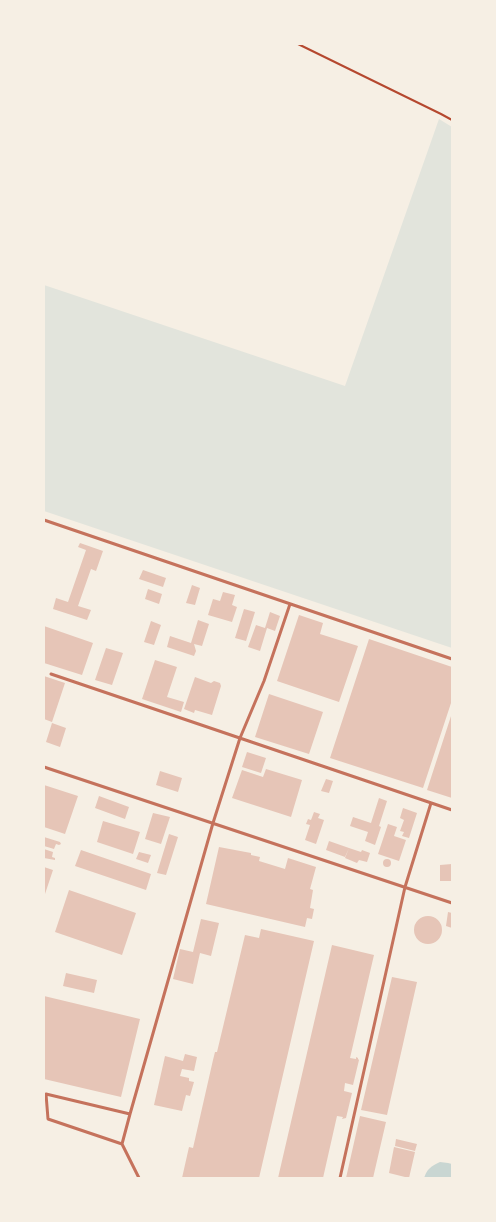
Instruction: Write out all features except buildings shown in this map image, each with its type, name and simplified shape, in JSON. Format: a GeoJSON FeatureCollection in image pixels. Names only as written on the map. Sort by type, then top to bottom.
{"type":"FeatureCollection","features":[{"type":"Feature","properties":{"kind":"lane"},"geometry":{"type":"LineString","coordinates":[[44,520],[452,659]]}},
{"type":"Feature","properties":{"kind":"lane"},"geometry":{"type":"LineString","coordinates":[[140,1178],[122,1144],[213,823],[240,738],[264,681],[290,604]]}},
{"type":"Feature","properties":{"kind":"lane"},"geometry":{"type":"LineString","coordinates":[[51,674],[452,810]]}},
{"type":"Feature","properties":{"kind":"lane"},"geometry":{"type":"LineString","coordinates":[[44,767],[452,902]]}},
{"type":"Feature","properties":{"kind":"lane"},"geometry":{"type":"LineString","coordinates":[[340,1178],[405,887],[431,803]]}},
{"type":"Feature","properties":{"kind":"lane"},"geometry":{"type":"LineString","coordinates":[[122,1144],[48,1119],[46,1094],[130,1114]]}},
{"type":"Feature","properties":{"kind":"path"},"geometry":{"type":"LineString","coordinates":[[298,44],[452,120]]}},
{"type":"Feature","properties":{"kind":"shaded area"},"geometry":{"type":"Polygon","coordinates":[[[439,119],[452,127],[452,648],[44,511],[44,285],[345,386],[439,119]]]}},
{"type":"Feature","properties":{"kind":"shaded area"},"geometry":{"type":"Polygon","coordinates":[[[440,1162],[452,1164],[452,1178],[424,1178],[426,1172],[430,1168],[440,1162]]]}}]}
